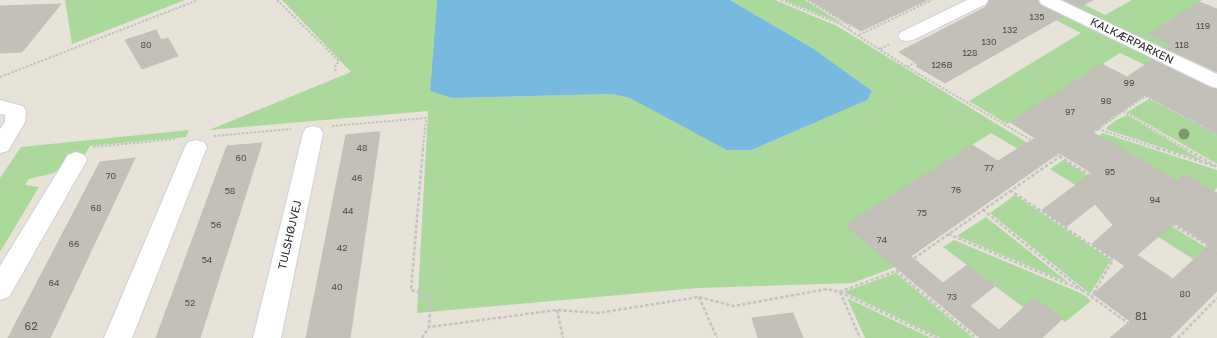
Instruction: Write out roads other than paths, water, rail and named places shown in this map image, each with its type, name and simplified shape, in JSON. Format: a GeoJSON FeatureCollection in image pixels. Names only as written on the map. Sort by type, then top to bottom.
{"type":"FeatureCollection","features":[{"type":"Feature","properties":{"kind":"street"},"geometry":{"type":"LineString","coordinates":[[907,36],[980,0]]}},
{"type":"Feature","properties":{"kind":"street","name":"KALKÆRPARKEN"},"geometry":{"type":"LineString","coordinates":[[1047,0],[1217,82]]}},
{"type":"Feature","properties":{"kind":"street"},"geometry":{"type":"LineString","coordinates":[[0,106],[16,112],[16,122],[0,146]]}},
{"type":"Feature","properties":{"kind":"street","name":"TULSHØJVEJ"},"geometry":{"type":"LineString","coordinates":[[267,338],[313,133]]}},
{"type":"Feature","properties":{"kind":"street"},"geometry":{"type":"LineString","coordinates":[[118,338],[196,147]]}},
{"type":"Feature","properties":{"kind":"street"},"geometry":{"type":"LineString","coordinates":[[0,289],[76,160]]}},
{"type":"Feature","properties":{"kind":"water"},"geometry":{"type":"Polygon","coordinates":[[[437,0],[730,0],[812,48],[872,91],[867,100],[751,150],[727,150],[630,98],[612,94],[452,98],[430,91],[437,0]]]}}]}
